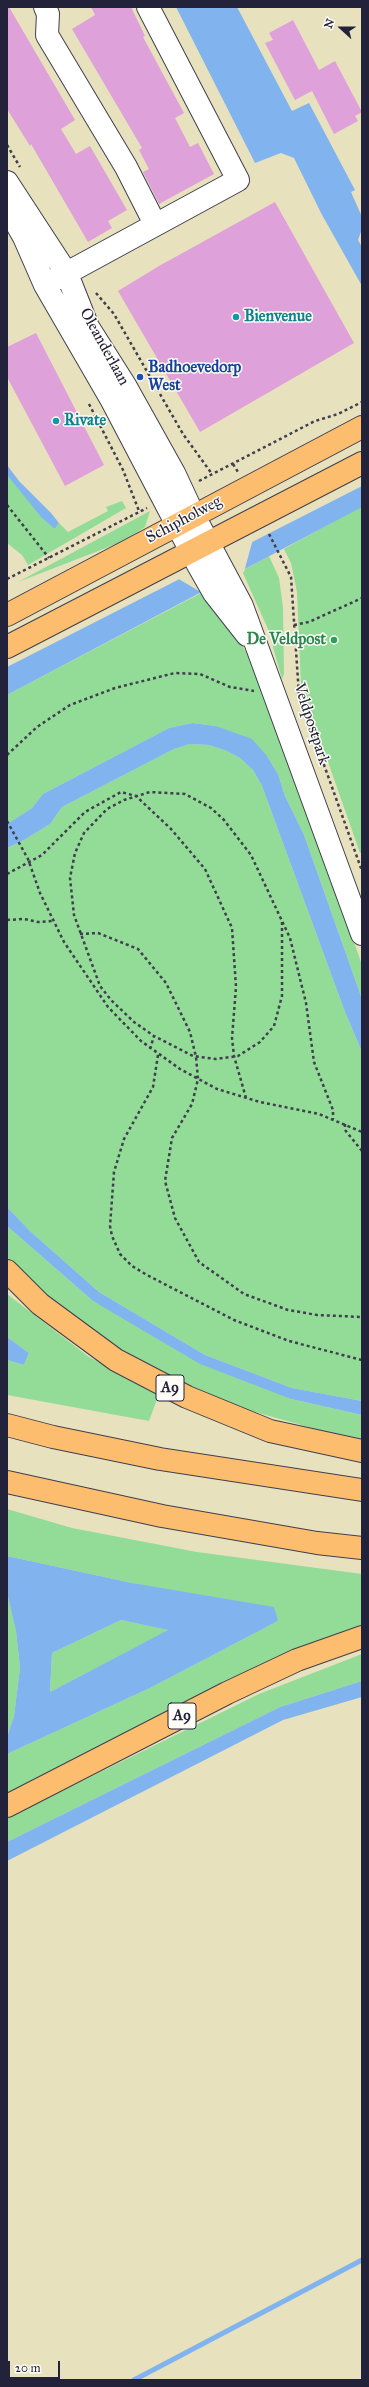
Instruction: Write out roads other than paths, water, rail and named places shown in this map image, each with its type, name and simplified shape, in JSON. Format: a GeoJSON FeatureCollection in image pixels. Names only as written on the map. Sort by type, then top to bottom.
{"type":"FeatureCollection","features":[{"type":"Feature","properties":{"kind":"main road","name":"Schipholweg"},"geometry":{"type":"LineString","coordinates":[[7,615],[362,427]]}},
{"type":"Feature","properties":{"kind":"main road","name":"Schipholweg"},"geometry":{"type":"LineString","coordinates":[[7,647],[203,553],[362,463]]}},
{"type":"Feature","properties":{"kind":"main road","name":"A9"},"geometry":{"type":"LineString","coordinates":[[7,1271],[40,1304],[116,1360],[187,1397],[270,1431],[362,1451]]}},
{"type":"Feature","properties":{"kind":"main road"},"geometry":{"type":"LineString","coordinates":[[7,1425],[53,1437],[160,1459],[362,1490]]}},
{"type":"Feature","properties":{"kind":"main road"},"geometry":{"type":"LineString","coordinates":[[7,1482],[162,1516],[317,1543],[362,1548]]}},
{"type":"Feature","properties":{"kind":"main road","name":"A9"},"geometry":{"type":"LineString","coordinates":[[7,1806],[227,1693],[297,1660],[362,1637]]}},
{"type":"Feature","properties":{"kind":"street"},"geometry":{"type":"LineString","coordinates":[[45,7],[48,14],[47,35],[126,167],[155,224]]}},
{"type":"Feature","properties":{"kind":"street"},"geometry":{"type":"LineString","coordinates":[[39,287],[74,271],[155,224],[238,180],[148,7]]}},
{"type":"Feature","properties":{"kind":"street","name":"Oleanderlaan"},"geometry":{"type":"LineString","coordinates":[[7,182],[74,271],[88,326],[126,387],[174,473],[185,520]]}},
{"type":"Feature","properties":{"kind":"street","name":"Oleanderlaan"},"geometry":{"type":"LineString","coordinates":[[7,207],[24,237],[39,287],[112,399],[185,520]]}},
{"type":"Feature","properties":{"kind":"street","name":"Veldpostpark"},"geometry":{"type":"LineString","coordinates":[[185,520],[222,588],[242,606],[255,646],[270,677],[362,934]]}},
{"type":"Feature","properties":{"kind":"water"},"geometry":{"type":"Polygon","coordinates":[[[176,7],[237,7],[292,111],[309,103],[355,190],[351,192],[362,217],[362,229],[358,240],[362,247],[362,286],[321,213],[294,158],[281,153],[255,163],[176,7]]]}},
{"type":"Feature","properties":{"kind":"water"},"geometry":{"type":"Polygon","coordinates":[[[7,465],[19,481],[59,523],[55,529],[42,518],[7,475],[7,465]]]}},
{"type":"Feature","properties":{"kind":"water"},"geometry":{"type":"Polygon","coordinates":[[[362,486],[362,507],[7,695],[7,667],[362,486]]]}},
{"type":"Feature","properties":{"kind":"water"},"geometry":{"type":"Polygon","coordinates":[[[192,723],[216,726],[252,739],[267,756],[278,774],[285,796],[304,835],[362,999],[362,1052],[345,1012],[262,786],[253,770],[240,758],[227,751],[209,745],[190,744],[174,749],[62,807],[50,824],[24,840],[7,848],[7,824],[32,808],[43,794],[169,728],[192,723]]]}},
{"type":"Feature","properties":{"kind":"water"},"geometry":{"type":"Polygon","coordinates":[[[7,1207],[30,1231],[99,1292],[205,1355],[292,1388],[362,1401],[362,1415],[291,1399],[200,1364],[93,1301],[7,1226],[7,1207]]]}},
{"type":"Feature","properties":{"kind":"water"},"geometry":{"type":"Polygon","coordinates":[[[7,1337],[29,1353],[24,1365],[7,1360],[7,1337]]]}},
{"type":"Feature","properties":{"kind":"water"},"geometry":{"type":"Polygon","coordinates":[[[7,1556],[132,1583],[274,1607],[278,1621],[150,1688],[7,1754],[7,1737],[14,1716],[20,1668],[16,1631],[7,1593],[7,1556]],[[121,1620],[52,1653],[50,1692],[168,1630],[121,1620]]]}},
{"type":"Feature","properties":{"kind":"water"},"geometry":{"type":"Polygon","coordinates":[[[362,1681],[362,1697],[283,1720],[7,1861],[7,1842],[280,1707],[362,1681]]]}},
{"type":"Feature","properties":{"kind":"waterway"},"geometry":{"type":"LineString","coordinates":[[134,2380],[362,2260]]}},
{"type":"Feature","properties":{"kind":"place","name":"Bienvenue"},"geometry":{"type":"Point","coordinates":[236,317]}},
{"type":"Feature","properties":{"kind":"place","name":"Badhoevedorp West"},"geometry":{"type":"Point","coordinates":[140,377]}},
{"type":"Feature","properties":{"kind":"place","name":"Rivate"},"geometry":{"type":"Point","coordinates":[56,421]}},
{"type":"Feature","properties":{"kind":"place","name":"De Veldpost"},"geometry":{"type":"Point","coordinates":[334,640]}}]}
